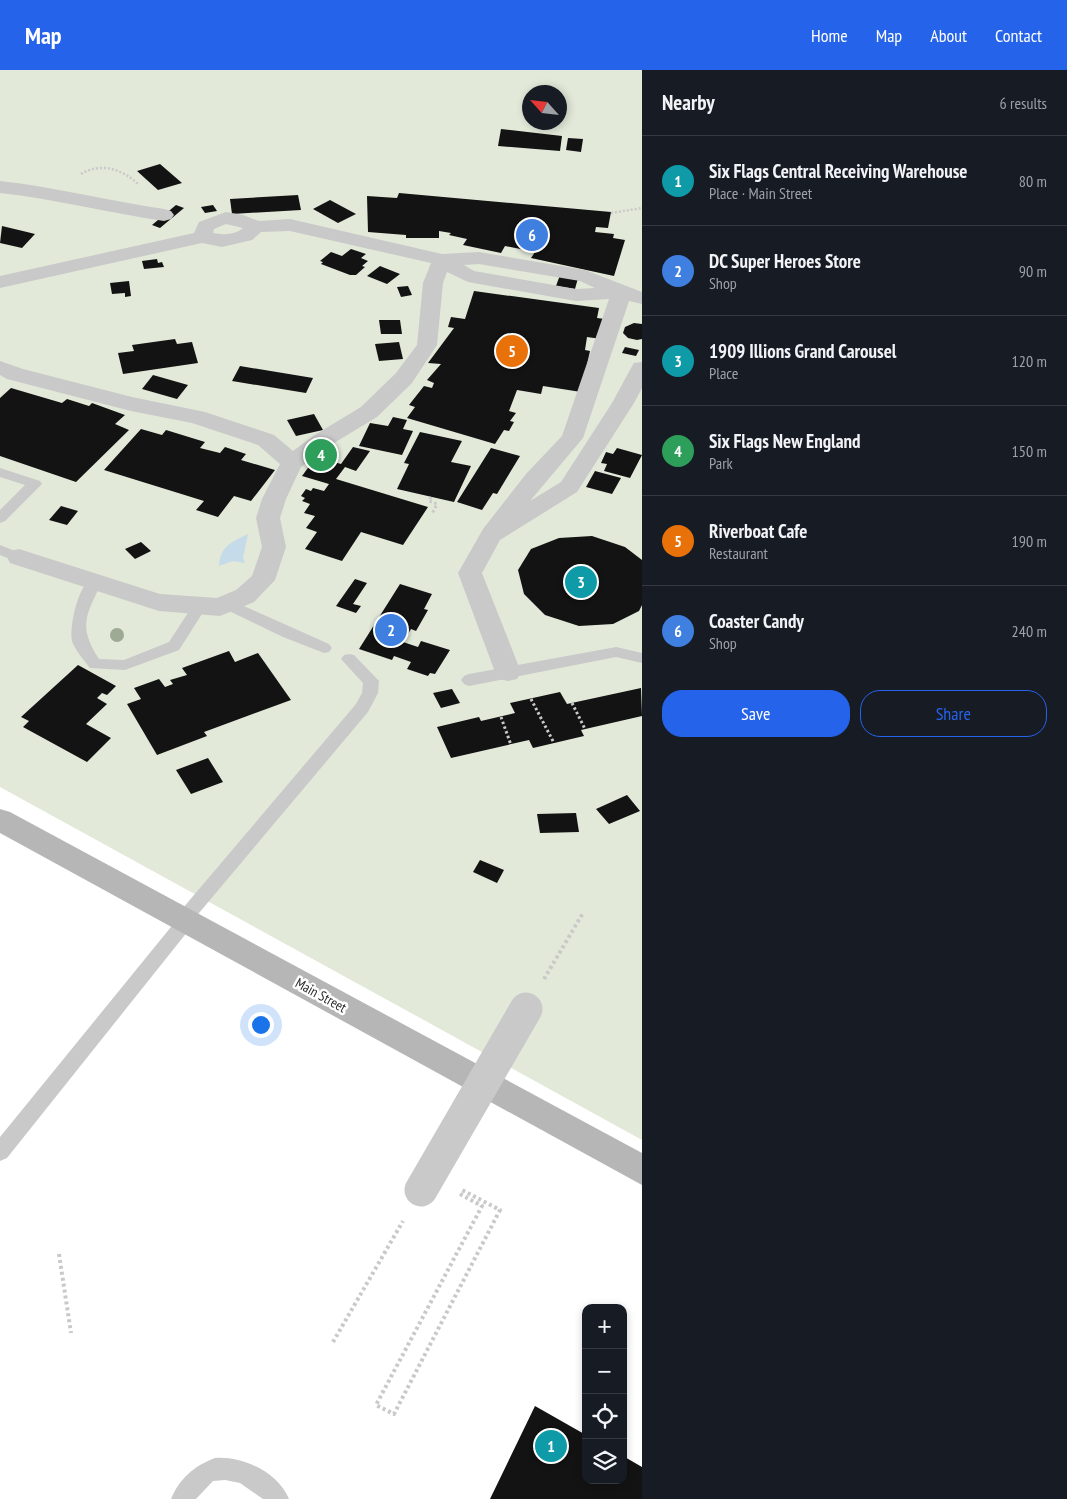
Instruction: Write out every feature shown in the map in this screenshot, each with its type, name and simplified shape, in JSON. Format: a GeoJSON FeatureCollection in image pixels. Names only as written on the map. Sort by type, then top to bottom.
{"type":"FeatureCollection","features":[{"type":"Feature","properties":{"kind":"main road","name":"Main Street"},"geometry":{"type":"LineString","coordinates":[[0,820],[642,1170]]}},
{"type":"Feature","properties":{"kind":"street"},"geometry":{"type":"LineString","coordinates":[[0,187],[46,192],[186,223],[222,241],[245,236],[256,228],[290,225],[442,260],[479,258],[585,276],[632,294],[572,438],[534,479],[491,535],[470,573],[508,672]]}},
{"type":"Feature","properties":{"kind":"street"},"geometry":{"type":"LineString","coordinates":[[0,282],[186,223]]}},
{"type":"Feature","properties":{"kind":"street"},"geometry":{"type":"LineString","coordinates":[[10,554],[159,602],[220,607],[245,596],[263,580],[274,547],[268,518],[274,499],[292,463],[321,441],[370,412],[404,378],[427,345],[433,283],[442,260]]}},
{"type":"Feature","properties":{"kind":"street"},"geometry":{"type":"LineString","coordinates":[[0,367],[15,374],[131,404],[196,417],[266,440],[292,463]]}},
{"type":"Feature","properties":{"kind":"street"},"geometry":{"type":"LineString","coordinates":[[491,535],[569,487],[623,403],[642,368]]}},
{"type":"Feature","properties":{"kind":"street"},"geometry":{"type":"LineString","coordinates":[[434,1184],[526,1009]]}},
{"type":"Feature","properties":{"kind":"lane"},"geometry":{"type":"LineString","coordinates":[[0,472],[35,484],[0,518]]}},
{"type":"Feature","properties":{"kind":"lane"},"geometry":{"type":"LineString","coordinates":[[95,581],[79,616],[80,640],[95,664],[125,665],[174,646],[200,606]]}},
{"type":"Feature","properties":{"kind":"lane"},"geometry":{"type":"LineString","coordinates":[[228,604],[324,648]]}},
{"type":"Feature","properties":{"kind":"lane"},"geometry":{"type":"LineString","coordinates":[[469,680],[616,652],[642,658]]}},
{"type":"Feature","properties":{"kind":"lane"},"geometry":{"type":"LineString","coordinates":[[0,1152],[184,920],[362,708],[370,693],[371,681],[348,659]]}},
{"type":"Feature","properties":{"kind":"lane"},"geometry":{"type":"LineString","coordinates":[[182,1499],[191,1486],[207,1472],[230,1469],[257,1480],[270,1488],[278,1499]]}},
{"type":"Feature","properties":{"kind":"path"},"geometry":{"type":"LineString","coordinates":[[611,213],[642,208]]}},
{"type":"Feature","properties":{"kind":"path"},"geometry":{"type":"LineString","coordinates":[[431,497],[428,501],[437,504],[432,514]]}},
{"type":"Feature","properties":{"kind":"path"},"geometry":{"type":"LineString","coordinates":[[531,699],[554,743]]}},
{"type":"Feature","properties":{"kind":"path"},"geometry":{"type":"LineString","coordinates":[[572,703],[586,729]]}},
{"type":"Feature","properties":{"kind":"path"},"geometry":{"type":"LineString","coordinates":[[501,716],[510,745]]}},
{"type":"Feature","properties":{"kind":"path"},"geometry":{"type":"LineString","coordinates":[[526,1009],[583,913]]}},
{"type":"Feature","properties":{"kind":"path"},"geometry":{"type":"LineString","coordinates":[[434,1184],[500,1210],[394,1414],[376,1405],[482,1206],[434,1184]]}},
{"type":"Feature","properties":{"kind":"path"},"geometry":{"type":"LineString","coordinates":[[333,1342],[434,1184]]}},
{"type":"Feature","properties":{"kind":"path"},"geometry":{"type":"LineString","coordinates":[[59,1254],[71,1333]]}},
{"type":"Feature","properties":{"kind":"green space"},"geometry":{"type":"Polygon","coordinates":[[[0,70],[642,70],[642,1140],[0,787],[0,70]]]}},
{"type":"Feature","properties":{"kind":"water"},"geometry":{"type":"Polygon","coordinates":[[[248,534],[243,558],[245,563],[233,561],[219,566],[224,549],[232,542],[248,534]]]}},
{"type":"Feature","properties":{"kind":"building"},"geometry":{"type":"Polygon","coordinates":[[[501,129],[562,136],[560,151],[498,146],[501,129]]]}},
{"type":"Feature","properties":{"kind":"building"},"geometry":{"type":"Polygon","coordinates":[[[568,138],[583,139],[581,152],[566,150],[568,138]]]}},
{"type":"Feature","properties":{"kind":"building"},"geometry":{"type":"Polygon","coordinates":[[[160,164],[182,183],[158,190],[137,171],[160,164]]]}},
{"type":"Feature","properties":{"kind":"building"},"geometry":{"type":"Polygon","coordinates":[[[399,193],[611,212],[608,228],[596,227],[595,232],[614,234],[613,238],[625,240],[614,276],[531,258],[535,252],[505,246],[501,253],[463,245],[467,239],[449,235],[451,233],[439,231],[439,238],[406,238],[406,235],[368,232],[367,196],[397,198],[399,193]]]}},
{"type":"Feature","properties":{"kind":"building"},"geometry":{"type":"Polygon","coordinates":[[[298,195],[301,210],[232,214],[230,199],[298,195]]]}},
{"type":"Feature","properties":{"kind":"building"},"geometry":{"type":"Polygon","coordinates":[[[330,200],[356,214],[338,223],[313,209],[330,200]]]}},
{"type":"Feature","properties":{"kind":"building"},"geometry":{"type":"Polygon","coordinates":[[[176,205],[184,208],[160,228],[152,225],[176,205]]]}},
{"type":"Feature","properties":{"kind":"building"},"geometry":{"type":"Polygon","coordinates":[[[213,205],[217,211],[205,213],[201,207],[213,205]]]}},
{"type":"Feature","properties":{"kind":"building"},"geometry":{"type":"Polygon","coordinates":[[[2,226],[35,234],[22,248],[0,243],[2,226]]]}},
{"type":"Feature","properties":{"kind":"building"},"geometry":{"type":"Polygon","coordinates":[[[351,249],[366,254],[361,258],[368,261],[362,266],[365,267],[356,275],[350,275],[321,264],[323,262],[320,261],[331,252],[342,256],[351,249]]]}},
{"type":"Feature","properties":{"kind":"building"},"geometry":{"type":"Polygon","coordinates":[[[157,259],[158,263],[162,262],[164,267],[144,269],[142,261],[157,259]]]}},
{"type":"Feature","properties":{"kind":"building"},"geometry":{"type":"Polygon","coordinates":[[[380,266],[400,274],[387,284],[367,276],[380,266]]]}},
{"type":"Feature","properties":{"kind":"building"},"geometry":{"type":"Polygon","coordinates":[[[560,275],[578,278],[575,289],[556,286],[560,275]]]}},
{"type":"Feature","properties":{"kind":"building"},"geometry":{"type":"Polygon","coordinates":[[[129,281],[131,296],[125,297],[125,293],[112,294],[110,283],[129,281]]]}},
{"type":"Feature","properties":{"kind":"building"},"geometry":{"type":"Polygon","coordinates":[[[408,286],[412,295],[401,297],[397,287],[408,286]]]}},
{"type":"Feature","properties":{"kind":"building"},"geometry":{"type":"Polygon","coordinates":[[[474,291],[599,308],[597,318],[605,319],[601,339],[587,337],[585,350],[590,351],[581,392],[543,386],[541,394],[517,390],[509,411],[516,413],[510,421],[514,422],[509,431],[504,430],[495,444],[407,418],[415,407],[409,405],[424,386],[432,388],[434,383],[427,380],[441,364],[428,363],[454,328],[448,327],[451,317],[465,319],[474,291]]]}},
{"type":"Feature","properties":{"kind":"building"},"geometry":{"type":"Polygon","coordinates":[[[379,320],[400,320],[402,334],[381,334],[379,320]]]}},
{"type":"Feature","properties":{"kind":"building"},"geometry":{"type":"Polygon","coordinates":[[[634,323],[642,324],[642,339],[628,338],[623,333],[625,327],[634,323]]]}},
{"type":"Feature","properties":{"kind":"building"},"geometry":{"type":"Polygon","coordinates":[[[175,339],[177,344],[192,342],[198,363],[123,374],[118,353],[134,351],[132,345],[175,339]]]}},
{"type":"Feature","properties":{"kind":"building"},"geometry":{"type":"Polygon","coordinates":[[[399,342],[403,359],[379,361],[375,344],[399,342]]]}},
{"type":"Feature","properties":{"kind":"building"},"geometry":{"type":"Polygon","coordinates":[[[625,347],[639,350],[636,356],[622,353],[625,347]]]}},
{"type":"Feature","properties":{"kind":"building"},"geometry":{"type":"Polygon","coordinates":[[[240,366],[313,378],[306,393],[232,381],[240,366]]]}},
{"type":"Feature","properties":{"kind":"building"},"geometry":{"type":"Polygon","coordinates":[[[153,375],[188,385],[177,399],[142,389],[153,375]]]}},
{"type":"Feature","properties":{"kind":"building"},"geometry":{"type":"Polygon","coordinates":[[[11,388],[62,403],[67,399],[89,406],[92,403],[125,415],[115,424],[129,430],[76,482],[0,456],[0,398],[11,388]]]}},
{"type":"Feature","properties":{"kind":"building"},"geometry":{"type":"Polygon","coordinates":[[[314,414],[323,430],[296,436],[287,420],[314,414]]]}},
{"type":"Feature","properties":{"kind":"building"},"geometry":{"type":"Polygon","coordinates":[[[393,417],[407,420],[403,429],[413,431],[402,455],[359,446],[370,423],[388,426],[393,417]]]}},
{"type":"Feature","properties":{"kind":"building"},"geometry":{"type":"Polygon","coordinates":[[[141,429],[162,435],[166,430],[205,442],[200,448],[220,453],[225,447],[246,454],[241,460],[275,470],[251,501],[234,496],[218,517],[196,510],[204,501],[104,470],[141,429]]]}},
{"type":"Feature","properties":{"kind":"building"},"geometry":{"type":"Polygon","coordinates":[[[420,432],[462,441],[451,462],[471,466],[454,502],[397,489],[409,464],[404,463],[420,432]]]}},
{"type":"Feature","properties":{"kind":"building"},"geometry":{"type":"Polygon","coordinates":[[[353,447],[370,451],[356,471],[345,467],[336,479],[428,507],[403,545],[361,532],[342,561],[305,549],[317,532],[306,528],[315,516],[304,513],[310,504],[302,501],[305,498],[301,496],[306,489],[311,491],[313,488],[324,491],[329,484],[302,476],[316,457],[341,464],[353,447]]]}},
{"type":"Feature","properties":{"kind":"building"},"geometry":{"type":"Polygon","coordinates":[[[491,448],[520,456],[497,494],[493,493],[482,510],[457,502],[491,448]]]}},
{"type":"Feature","properties":{"kind":"building"},"geometry":{"type":"Polygon","coordinates":[[[617,448],[642,455],[630,478],[604,471],[607,464],[601,463],[606,452],[613,454],[617,448]]]}},
{"type":"Feature","properties":{"kind":"building"},"geometry":{"type":"Polygon","coordinates":[[[595,471],[621,478],[612,494],[586,487],[595,471]]]}},
{"type":"Feature","properties":{"kind":"building"},"geometry":{"type":"Polygon","coordinates":[[[61,506],[78,511],[67,525],[49,520],[61,506]]]}},
{"type":"Feature","properties":{"kind":"building"},"geometry":{"type":"Polygon","coordinates":[[[592,536],[625,547],[642,560],[642,605],[639,611],[613,624],[579,626],[545,615],[524,594],[518,570],[531,549],[559,538],[592,536]]]}},
{"type":"Feature","properties":{"kind":"building"},"geometry":{"type":"Polygon","coordinates":[[[141,542],[151,551],[135,559],[125,549],[141,542]]]}},
{"type":"Feature","properties":{"kind":"building"},"geometry":{"type":"Polygon","coordinates":[[[355,579],[367,583],[353,604],[361,606],[356,613],[336,606],[355,579]]]}},
{"type":"Feature","properties":{"kind":"building"},"geometry":{"type":"Polygon","coordinates":[[[400,584],[432,594],[424,609],[428,610],[416,631],[411,629],[403,642],[418,647],[421,641],[450,650],[435,674],[430,673],[428,676],[407,669],[411,662],[394,656],[392,660],[359,649],[400,584]]]}},
{"type":"Feature","properties":{"kind":"building"},"geometry":{"type":"Polygon","coordinates":[[[229,651],[235,662],[258,653],[291,700],[204,732],[207,736],[157,755],[127,704],[141,699],[134,688],[159,679],[165,687],[173,684],[170,680],[187,675],[182,668],[229,651]]]}},
{"type":"Feature","properties":{"kind":"building"},"geometry":{"type":"Polygon","coordinates":[[[78,665],[116,686],[107,695],[102,693],[97,698],[107,704],[86,724],[111,738],[87,762],[23,727],[29,721],[21,717],[78,665]]]}},
{"type":"Feature","properties":{"kind":"building"},"geometry":{"type":"Polygon","coordinates":[[[641,688],[642,716],[581,730],[584,736],[533,748],[529,740],[451,758],[437,727],[479,717],[481,721],[515,713],[510,703],[560,692],[567,704],[641,688]]]}},
{"type":"Feature","properties":{"kind":"building"},"geometry":{"type":"Polygon","coordinates":[[[452,689],[460,703],[441,708],[433,693],[452,689]]]}},
{"type":"Feature","properties":{"kind":"building"},"geometry":{"type":"Polygon","coordinates":[[[208,758],[223,782],[191,794],[176,770],[208,758]]]}},
{"type":"Feature","properties":{"kind":"building"},"geometry":{"type":"Polygon","coordinates":[[[627,795],[640,811],[609,824],[596,809],[627,795]]]}},
{"type":"Feature","properties":{"kind":"building"},"geometry":{"type":"Polygon","coordinates":[[[576,813],[579,832],[540,833],[537,814],[576,813]]]}},
{"type":"Feature","properties":{"kind":"building"},"geometry":{"type":"Polygon","coordinates":[[[480,860],[504,870],[497,883],[473,872],[480,860]]]}},
{"type":"Feature","properties":{"kind":"building"},"geometry":{"type":"Polygon","coordinates":[[[535,1406],[582,1433],[582,1484],[627,1484],[627,1458],[642,1467],[642,1499],[490,1499],[535,1406]]]}},
{"type":"Feature","properties":{"kind":"place","name":"Coaster Candy"},"geometry":{"type":"Point","coordinates":[532,235]}},
{"type":"Feature","properties":{"kind":"place","name":"Riverboat Cafe"},"geometry":{"type":"Point","coordinates":[512,351]}},
{"type":"Feature","properties":{"kind":"place","name":"Six Flags New England"},"geometry":{"type":"Point","coordinates":[321,455]}},
{"type":"Feature","properties":{"kind":"place","name":"1909 Illions Grand Carousel"},"geometry":{"type":"Point","coordinates":[581,582]}},
{"type":"Feature","properties":{"kind":"place","name":"DC Super Heroes Store"},"geometry":{"type":"Point","coordinates":[391,630]}},
{"type":"Feature","properties":{"kind":"place","name":"Six Flags Central Receiving Warehouse"},"geometry":{"type":"Point","coordinates":[551,1446]}}]}
